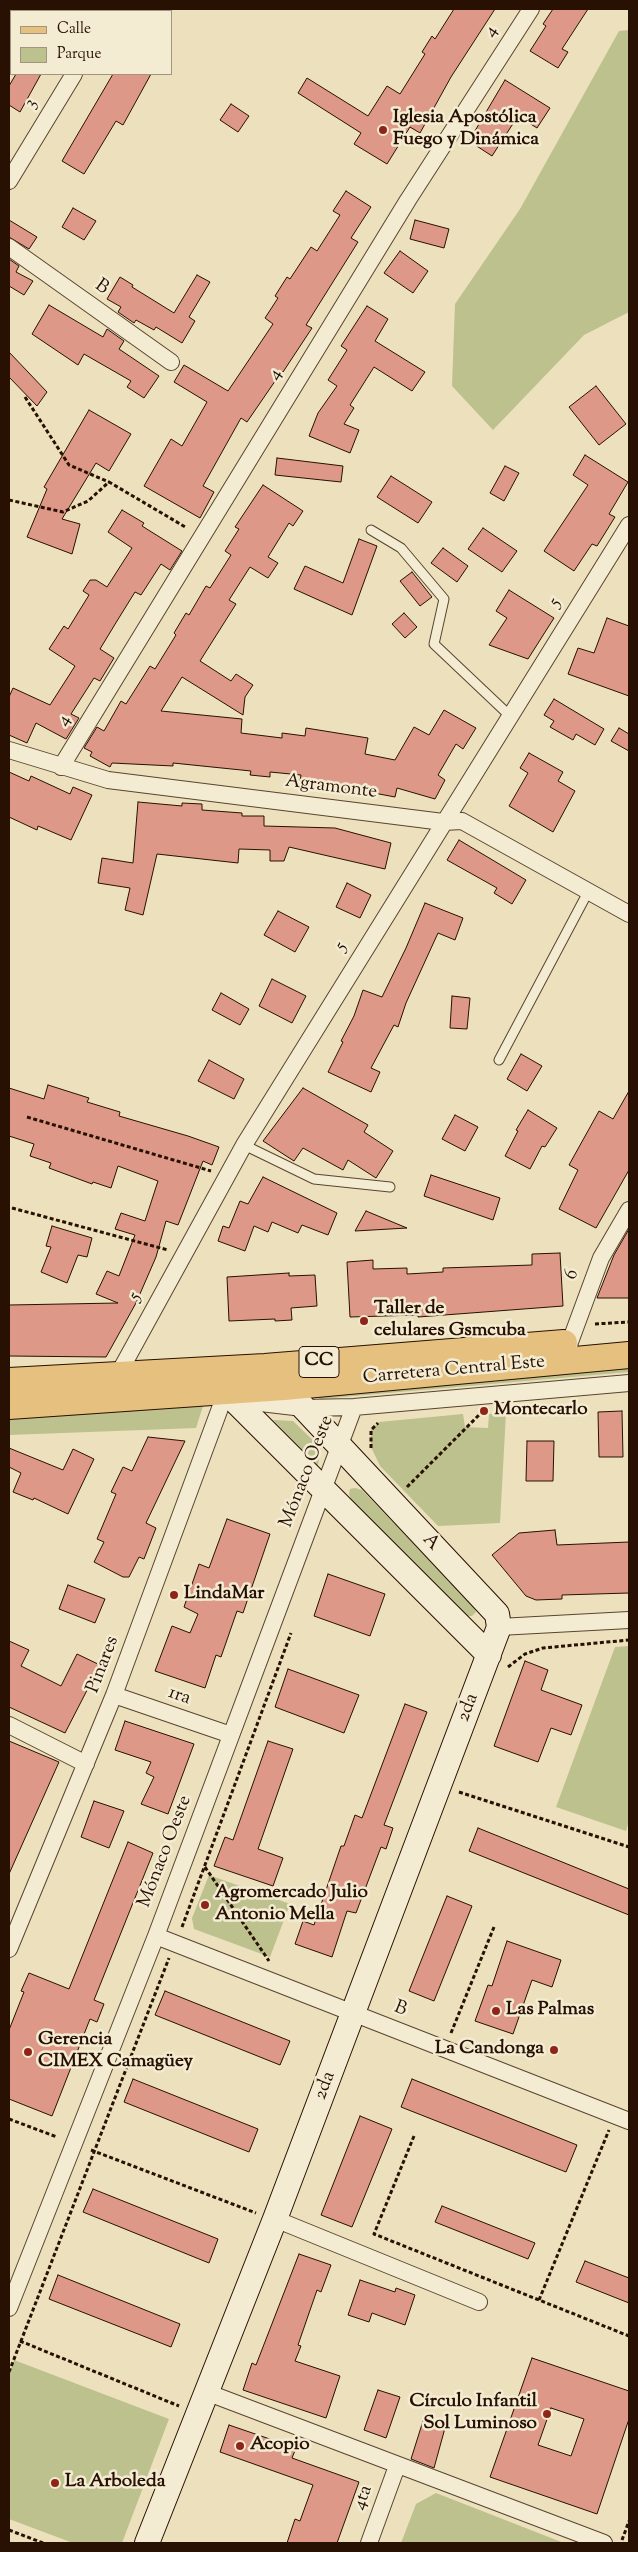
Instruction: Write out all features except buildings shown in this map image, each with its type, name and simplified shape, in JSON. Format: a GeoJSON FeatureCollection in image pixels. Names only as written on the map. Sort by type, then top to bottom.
{"type":"FeatureCollection","features":[{"type":"Feature","properties":{"kind":"main road","name":"Carretera Central Este"},"geometry":{"type":"LineString","coordinates":[[9,1381],[117,1376],[226,1387],[284,1387],[569,1352],[629,1338]]}},
{"type":"Feature","properties":{"kind":"main road","name":"Carretera Central Este"},"geometry":{"type":"LineString","coordinates":[[9,1406],[105,1400],[226,1387],[265,1367],[569,1352],[629,1356]]}},
{"type":"Feature","properties":{"kind":"street","name":"4"},"geometry":{"type":"LineString","coordinates":[[61,766],[200,536],[408,200],[532,9]]}},
{"type":"Feature","properties":{"kind":"street","name":"3"},"geometry":{"type":"LineString","coordinates":[[9,181],[73,75]]}},
{"type":"Feature","properties":{"kind":"street","name":"B"},"geometry":{"type":"LineString","coordinates":[[9,247],[171,362]]}},
{"type":"Feature","properties":{"kind":"street","name":"5"},"geometry":{"type":"LineString","coordinates":[[105,1400],[244,1145],[629,524]]}},
{"type":"Feature","properties":{"kind":"street","name":"Agramonte"},"geometry":{"type":"LineString","coordinates":[[9,750],[108,780],[443,822],[462,821],[629,914]]}},
{"type":"Feature","properties":{"kind":"street","name":"6"},"geometry":{"type":"LineString","coordinates":[[569,1352],[602,1258],[629,1210]]}},
{"type":"Feature","properties":{"kind":"street","name":"A"},"geometry":{"type":"LineString","coordinates":[[265,1367],[497,1614],[499,1627]]}},
{"type":"Feature","properties":{"kind":"street"},"geometry":{"type":"LineString","coordinates":[[226,1387],[303,1408],[354,1407],[629,1383]]}},
{"type":"Feature","properties":{"kind":"street","name":"A"},"geometry":{"type":"LineString","coordinates":[[226,1387],[498,1662]]}},
{"type":"Feature","properties":{"kind":"street","name":"Pinares"},"geometry":{"type":"LineString","coordinates":[[10,1945],[114,1695],[226,1387]]}},
{"type":"Feature","properties":{"kind":"street","name":"Mónaco Oeste"},"geometry":{"type":"LineString","coordinates":[[9,2308],[156,1936],[354,1407]]}},
{"type":"Feature","properties":{"kind":"street"},"geometry":{"type":"LineString","coordinates":[[499,1627],[629,1620]]}},
{"type":"Feature","properties":{"kind":"street","name":"2da"},"geometry":{"type":"LineString","coordinates":[[147,2543],[354,2013],[498,1662],[499,1627]]}},
{"type":"Feature","properties":{"kind":"street","name":"1ra"},"geometry":{"type":"LineString","coordinates":[[114,1695],[231,1735]]}},
{"type":"Feature","properties":{"kind":"street"},"geometry":{"type":"LineString","coordinates":[[9,1725],[86,1764]]}},
{"type":"Feature","properties":{"kind":"street","name":"B"},"geometry":{"type":"LineString","coordinates":[[156,1936],[622,2119]]}},
{"type":"Feature","properties":{"kind":"street"},"geometry":{"type":"LineString","coordinates":[[275,2219],[479,2302]]}},
{"type":"Feature","properties":{"kind":"street"},"geometry":{"type":"LineString","coordinates":[[206,2392],[604,2543]]}},
{"type":"Feature","properties":{"kind":"street","name":"4ta"},"geometry":{"type":"LineString","coordinates":[[369,2543],[397,2466]]}},
{"type":"Feature","properties":{"kind":"lane"},"geometry":{"type":"LineString","coordinates":[[371,530],[402,548],[444,599],[434,644],[510,716]]}},
{"type":"Feature","properties":{"kind":"lane"},"geometry":{"type":"LineString","coordinates":[[499,1060],[588,892]]}},
{"type":"Feature","properties":{"kind":"lane"},"geometry":{"type":"LineString","coordinates":[[244,1145],[314,1179],[390,1187]]}},
{"type":"Feature","properties":{"kind":"path"},"geometry":{"type":"LineString","coordinates":[[26,397],[69,465],[109,482],[200,536]]}},
{"type":"Feature","properties":{"kind":"path"},"geometry":{"type":"LineString","coordinates":[[9,500],[63,512],[88,501],[109,482]]}},
{"type":"Feature","properties":{"kind":"path"},"geometry":{"type":"LineString","coordinates":[[27,1117],[227,1176]]}},
{"type":"Feature","properties":{"kind":"path"},"geometry":{"type":"LineString","coordinates":[[12,1208],[183,1254]]}},
{"type":"Feature","properties":{"kind":"path"},"geometry":{"type":"LineString","coordinates":[[404,1490],[465,1427],[484,1411],[477,1412]]}},
{"type":"Feature","properties":{"kind":"path"},"geometry":{"type":"LineString","coordinates":[[374,1453],[370,1447],[371,1430],[379,1422]]}},
{"type":"Feature","properties":{"kind":"path"},"geometry":{"type":"LineString","coordinates":[[498,1662],[544,1648],[629,1640]]}},
{"type":"Feature","properties":{"kind":"path"},"geometry":{"type":"LineString","coordinates":[[455,1801],[462,1783]]}},
{"type":"Feature","properties":{"kind":"path"},"geometry":{"type":"LineString","coordinates":[[459,1791],[629,1847]]}},
{"type":"Feature","properties":{"kind":"path"},"geometry":{"type":"LineString","coordinates":[[205,1867],[273,1968]]}},
{"type":"Feature","properties":{"kind":"path"},"geometry":{"type":"LineString","coordinates":[[452,2033],[494,1927]]}},
{"type":"Feature","properties":{"kind":"path"},"geometry":{"type":"LineString","coordinates":[[9,2119],[275,2219]]}},
{"type":"Feature","properties":{"kind":"path"},"geometry":{"type":"LineString","coordinates":[[539,2300],[622,2119]]}},
{"type":"Feature","properties":{"kind":"path"},"geometry":{"type":"LineString","coordinates":[[414,2136],[374,2234],[629,2336]]}},
{"type":"Feature","properties":{"kind":"path"},"geometry":{"type":"LineString","coordinates":[[20,2341],[185,2408]]}},
{"type":"Feature","properties":{"kind":"path"},"geometry":{"type":"LineString","coordinates":[[621,2543],[629,2521]]}},
{"type":"Feature","properties":{"kind":"path"},"geometry":{"type":"LineString","coordinates":[[9,2530],[43,2543]]}},
{"type":"Feature","properties":{"kind":"green space"},"geometry":{"type":"Polygon","coordinates":[[[629,30],[629,312],[584,335],[493,430],[452,386],[455,304],[520,209],[619,31],[629,30]]]}},
{"type":"Feature","properties":{"kind":"green space"},"geometry":{"type":"Polygon","coordinates":[[[629,1366],[629,1372],[320,1399],[315,1393],[629,1366]]]}},
{"type":"Feature","properties":{"kind":"green space"},"geometry":{"type":"Polygon","coordinates":[[[203,1406],[196,1428],[9,1435],[9,1419],[203,1406]]]}},
{"type":"Feature","properties":{"kind":"green space"},"geometry":{"type":"Polygon","coordinates":[[[506,1413],[500,1523],[438,1526],[380,1466],[371,1447],[371,1430],[379,1422],[463,1414],[465,1427],[488,1428],[489,1414],[506,1413]]]}},
{"type":"Feature","properties":{"kind":"green space"},"geometry":{"type":"Polygon","coordinates":[[[273,1420],[293,1421],[321,1448],[318,1466],[273,1420]]]}},
{"type":"Feature","properties":{"kind":"green space"},"geometry":{"type":"Polygon","coordinates":[[[350,1489],[362,1490],[474,1607],[476,1612],[472,1616],[464,1616],[351,1500],[350,1489]]]}},
{"type":"Feature","properties":{"kind":"green space"},"geometry":{"type":"Polygon","coordinates":[[[629,1646],[629,1820],[626,1831],[556,1807],[615,1647],[629,1646]]]}},
{"type":"Feature","properties":{"kind":"green space"},"geometry":{"type":"Polygon","coordinates":[[[209,1875],[290,1904],[270,1957],[194,1929],[192,1918],[209,1875]]]}},
{"type":"Feature","properties":{"kind":"green space"},"geometry":{"type":"Polygon","coordinates":[[[14,2360],[169,2419],[122,2543],[73,2543],[9,2519],[9,2375],[14,2360]]]}},
{"type":"Feature","properties":{"kind":"green space"},"geometry":{"type":"Polygon","coordinates":[[[436,2493],[564,2543],[401,2543],[416,2504],[436,2493]]]}},
{"type":"Feature","properties":{"kind":"place","name":"Iglesia Apostólica Fuego y Dinámica"},"geometry":{"type":"Point","coordinates":[383,130]}},
{"type":"Feature","properties":{"kind":"place","name":"Taller de celulares Gsmcuba"},"geometry":{"type":"Point","coordinates":[364,1321]}},
{"type":"Feature","properties":{"kind":"place","name":"Montecarlo"},"geometry":{"type":"Point","coordinates":[484,1411]}},
{"type":"Feature","properties":{"kind":"place","name":"LindaMar"},"geometry":{"type":"Point","coordinates":[174,1595]}},
{"type":"Feature","properties":{"kind":"place","name":"Agromercado Julio Antonio Mella"},"geometry":{"type":"Point","coordinates":[205,1905]}},
{"type":"Feature","properties":{"kind":"place","name":"Las Palmas"},"geometry":{"type":"Point","coordinates":[496,2011]}},
{"type":"Feature","properties":{"kind":"place","name":"La Candonga"},"geometry":{"type":"Point","coordinates":[554,2050]}},
{"type":"Feature","properties":{"kind":"place","name":"Gerencia CIMEX Camagüey"},"geometry":{"type":"Point","coordinates":[28,2052]}},
{"type":"Feature","properties":{"kind":"place","name":"Círculo Infantil Sol Luminoso"},"geometry":{"type":"Point","coordinates":[547,2414]}},
{"type":"Feature","properties":{"kind":"place","name":"Acopio"},"geometry":{"type":"Point","coordinates":[240,2446]}},
{"type":"Feature","properties":{"kind":"place","name":"La Arboleda"},"geometry":{"type":"Point","coordinates":[55,2483]}}]}
